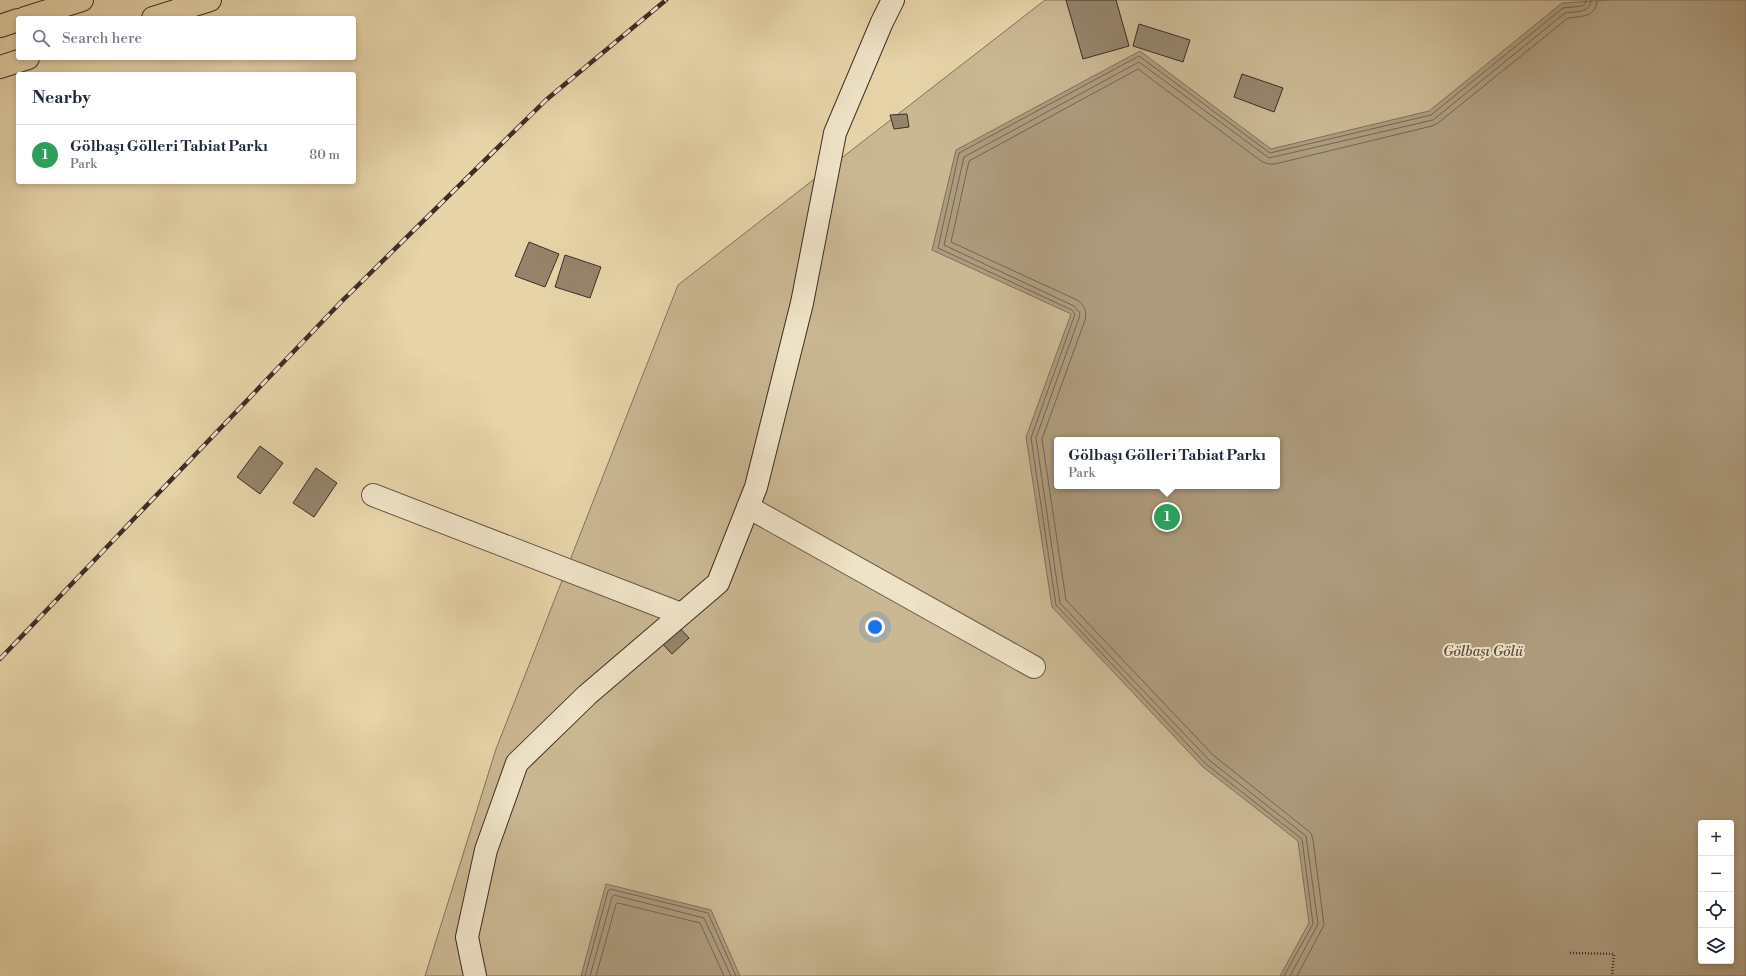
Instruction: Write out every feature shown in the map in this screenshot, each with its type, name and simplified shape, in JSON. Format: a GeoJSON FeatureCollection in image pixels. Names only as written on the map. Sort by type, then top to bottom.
{"type":"FeatureCollection","features":[{"type":"Feature","properties":{"kind":"highway"},"geometry":{"type":"LineString","coordinates":[[31,16],[82,0]]}},
{"type":"Feature","properties":{"kind":"highway"},"geometry":{"type":"LineString","coordinates":[[159,16],[210,0]]}},
{"type":"Feature","properties":{"kind":"highway"},"geometry":{"type":"LineString","coordinates":[[0,26],[16,21]]}},
{"type":"Feature","properties":{"kind":"highway"},"geometry":{"type":"LineString","coordinates":[[0,67],[22,60]]}},
{"type":"Feature","properties":{"kind":"street"},"geometry":{"type":"LineString","coordinates":[[475,976],[467,937],[486,850],[517,763],[587,695],[718,583],[756,487],[802,303],[835,133],[882,22],[893,0]]}},
{"type":"Feature","properties":{"kind":"street"},"geometry":{"type":"LineString","coordinates":[[373,495],[681,614]]}},
{"type":"Feature","properties":{"kind":"street"},"geometry":{"type":"LineString","coordinates":[[748,507],[1034,667]]}},
{"type":"Feature","properties":{"kind":"path"},"geometry":{"type":"LineString","coordinates":[[1570,953],[1614,954],[1612,976]]}},
{"type":"Feature","properties":{"kind":"shaded area"},"geometry":{"type":"Polygon","coordinates":[[[1045,0],[1746,0],[1746,976],[425,976],[496,749],[678,285],[1045,0]]]}},
{"type":"Feature","properties":{"kind":"water","name":"Gölbaşı Gölü"},"geometry":{"type":"Polygon","coordinates":[[[1610,0],[1746,0],[1746,976],[1280,976],[1309,923],[1298,841],[1203,767],[1052,607],[1026,437],[1071,314],[932,250],[956,150],[1140,51],[1271,149],[1429,111],[1562,3],[1610,0]]]}},
{"type":"Feature","properties":{"kind":"water"},"geometry":{"type":"Polygon","coordinates":[[[606,884],[711,910],[740,976],[581,976],[606,884]]]}},
{"type":"Feature","properties":{"kind":"building"},"geometry":{"type":"Polygon","coordinates":[[[1066,0],[1116,0],[1129,46],[1083,59],[1066,0]]]}},
{"type":"Feature","properties":{"kind":"building"},"geometry":{"type":"Polygon","coordinates":[[[1139,24],[1190,40],[1183,62],[1133,46],[1139,24]]]}},
{"type":"Feature","properties":{"kind":"building"},"geometry":{"type":"Polygon","coordinates":[[[1242,74],[1283,88],[1274,112],[1234,97],[1242,74]]]}},
{"type":"Feature","properties":{"kind":"building"},"geometry":{"type":"Polygon","coordinates":[[[907,114],[909,127],[894,129],[890,115],[907,114]]]}},
{"type":"Feature","properties":{"kind":"building"},"geometry":{"type":"Polygon","coordinates":[[[529,242],[559,254],[545,287],[515,276],[529,242]]]}},
{"type":"Feature","properties":{"kind":"building"},"geometry":{"type":"Polygon","coordinates":[[[565,255],[601,267],[590,298],[555,287],[565,255]]]}},
{"type":"Feature","properties":{"kind":"building"},"geometry":{"type":"Polygon","coordinates":[[[260,446],[283,463],[260,494],[237,477],[260,446]]]}},
{"type":"Feature","properties":{"kind":"building"},"geometry":{"type":"Polygon","coordinates":[[[316,468],[337,483],[314,517],[293,503],[316,468]]]}},
{"type":"Feature","properties":{"kind":"building"},"geometry":{"type":"Polygon","coordinates":[[[675,623],[689,638],[672,654],[658,639],[675,623]]]}},
{"type":"Feature","properties":{"kind":"railway"},"geometry":{"type":"LineString","coordinates":[[0,659],[341,302],[546,100],[666,0]]}},
{"type":"Feature","properties":{"kind":"place","name":"Gölbaşı Gölleri Tabiat Parkı"},"geometry":{"type":"Point","coordinates":[1167,517]}}]}
